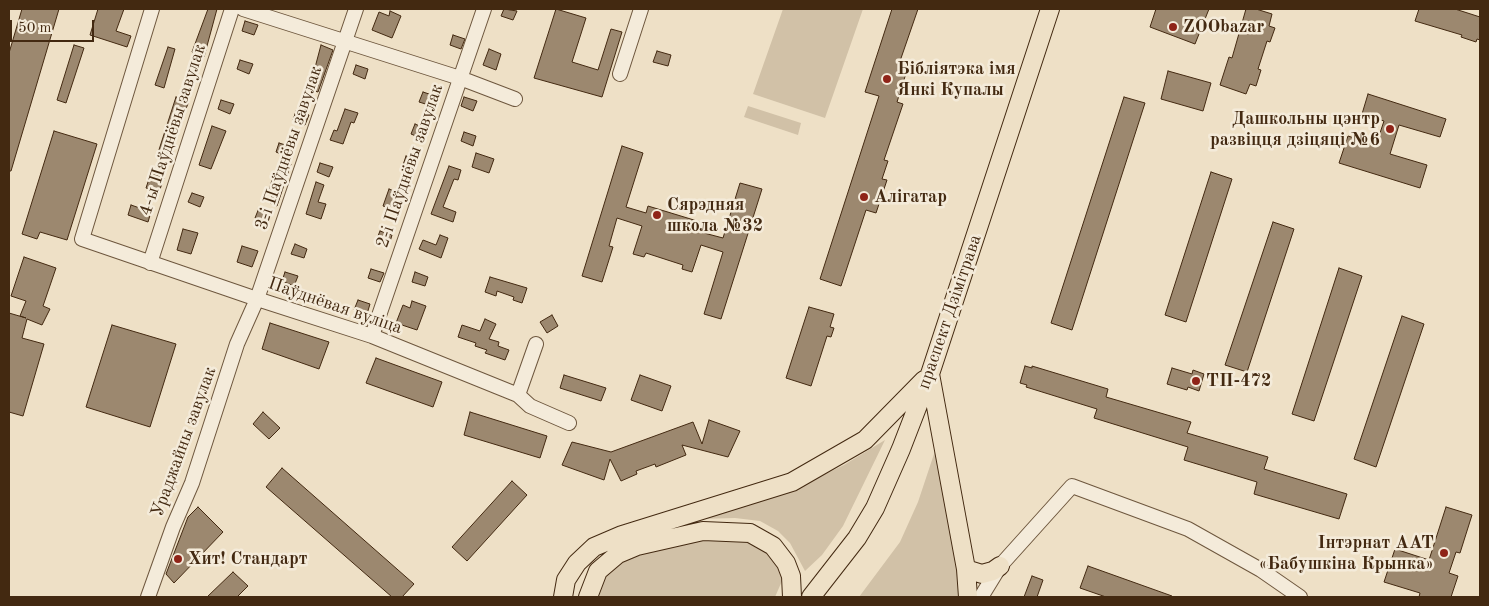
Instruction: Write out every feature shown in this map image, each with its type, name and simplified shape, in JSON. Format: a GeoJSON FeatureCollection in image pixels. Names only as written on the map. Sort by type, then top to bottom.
{"type":"FeatureCollection","features":[{"type":"Feature","properties":{"kind":"main road","name":"праспект Дзімітрава"},"geometry":{"type":"LineString","coordinates":[[812,597],[858,538],[875,508],[901,449],[930,374],[1050,9]]}},
{"type":"Feature","properties":{"kind":"main road"},"geometry":{"type":"LineString","coordinates":[[930,374],[966,569],[968,597]]}},
{"type":"Feature","properties":{"kind":"main road"},"geometry":{"type":"LineString","coordinates":[[563,597],[566,580],[577,563],[594,547],[622,534],[792,482],[823,466],[865,440],[930,374]]}},
{"type":"Feature","properties":{"kind":"main road"},"geometry":{"type":"LineString","coordinates":[[588,597],[598,571],[618,554],[637,546],[702,531],[750,533],[773,546],[786,563],[791,576],[792,597]]}},
{"type":"Feature","properties":{"kind":"main road"},"geometry":{"type":"LineString","coordinates":[[966,569],[982,574],[993,571],[1000,566]]}},
{"type":"Feature","properties":{"kind":"street","name":"Паўднёвая вуліца"},"geometry":{"type":"LineString","coordinates":[[152,9],[82,238],[150,264],[372,336],[518,395],[530,406],[569,423]]}},
{"type":"Feature","properties":{"kind":"street","name":"4-ы Паўднёвы завулак"},"geometry":{"type":"LineString","coordinates":[[150,264],[232,9]]}},
{"type":"Feature","properties":{"kind":"street"},"geometry":{"type":"LineString","coordinates":[[243,9],[460,78],[515,99]]}},
{"type":"Feature","properties":{"kind":"street","name":"3-і Паўднёвы завулак"},"geometry":{"type":"LineString","coordinates":[[256,299],[356,9]]}},
{"type":"Feature","properties":{"kind":"street","name":"2-і Паўднёвы завулак"},"geometry":{"type":"LineString","coordinates":[[372,336],[484,9]]}},
{"type":"Feature","properties":{"kind":"street"},"geometry":{"type":"LineString","coordinates":[[620,74],[641,9]]}},
{"type":"Feature","properties":{"kind":"street","name":"Ураджайны завулак"},"geometry":{"type":"LineString","coordinates":[[148,597],[173,527],[192,483],[237,344],[256,299]]}},
{"type":"Feature","properties":{"kind":"street"},"geometry":{"type":"LineString","coordinates":[[518,395],[536,344]]}},
{"type":"Feature","properties":{"kind":"street"},"geometry":{"type":"LineString","coordinates":[[981,597],[1000,566],[1072,486],[1188,529],[1261,570],[1300,597]]}},
{"type":"Feature","properties":{"kind":"shaded area"},"geometry":{"type":"Polygon","coordinates":[[[783,9],[863,9],[825,118],[753,94],[783,9]]]}},
{"type":"Feature","properties":{"kind":"shaded area"},"geometry":{"type":"Polygon","coordinates":[[[748,106],[801,123],[798,135],[744,117],[748,106]]]}},
{"type":"Feature","properties":{"kind":"shaded area"},"geometry":{"type":"Polygon","coordinates":[[[885,440],[843,526],[822,555],[805,571],[790,543],[778,531],[760,521],[735,518],[697,519],[794,489],[844,465],[885,440]]]}},
{"type":"Feature","properties":{"kind":"shaded area"},"geometry":{"type":"Polygon","coordinates":[[[937,445],[962,597],[859,597],[900,542],[918,502],[937,445]]]}},
{"type":"Feature","properties":{"kind":"shaded area"},"geometry":{"type":"Polygon","coordinates":[[[726,534],[764,546],[779,568],[782,581],[775,597],[597,597],[604,578],[614,564],[642,549],[726,534]]]}},
{"type":"Feature","properties":{"kind":"building"},"geometry":{"type":"Polygon","coordinates":[[[22,9],[59,9],[11,171],[9,171],[9,53],[22,9]]]}},
{"type":"Feature","properties":{"kind":"building"},"geometry":{"type":"Polygon","coordinates":[[[98,9],[124,9],[116,31],[131,36],[127,47],[90,35],[98,9]]]}},
{"type":"Feature","properties":{"kind":"building"},"geometry":{"type":"Polygon","coordinates":[[[208,9],[217,9],[204,57],[192,52],[208,9]]]}},
{"type":"Feature","properties":{"kind":"building"},"geometry":{"type":"Polygon","coordinates":[[[504,9],[517,11],[513,20],[501,16],[504,9]]]}},
{"type":"Feature","properties":{"kind":"building"},"geometry":{"type":"Polygon","coordinates":[[[556,9],[586,18],[572,62],[598,70],[611,29],[622,32],[602,97],[534,78],[556,9]]]}},
{"type":"Feature","properties":{"kind":"building"},"geometry":{"type":"Polygon","coordinates":[[[892,9],[918,9],[899,64],[908,67],[897,102],[903,104],[884,160],[888,161],[882,179],[887,180],[876,213],[866,210],[841,286],[820,279],[879,96],[865,92],[892,9]]]}},
{"type":"Feature","properties":{"kind":"building"},"geometry":{"type":"Polygon","coordinates":[[[1156,9],[1209,9],[1195,44],[1150,27],[1156,9]]]}},
{"type":"Feature","properties":{"kind":"building"},"geometry":{"type":"Polygon","coordinates":[[[1246,9],[1256,9],[1272,14],[1269,26],[1275,28],[1270,42],[1267,41],[1258,69],[1261,70],[1256,86],[1250,84],[1246,94],[1220,85],[1229,57],[1232,58],[1246,9]]]}},
{"type":"Feature","properties":{"kind":"building"},"geometry":{"type":"Polygon","coordinates":[[[1419,9],[1455,9],[1480,17],[1480,40],[1477,39],[1476,42],[1461,37],[1462,35],[1415,21],[1419,9]]]}},
{"type":"Feature","properties":{"kind":"building"},"geometry":{"type":"Polygon","coordinates":[[[390,11],[401,16],[392,38],[372,30],[379,12],[389,16],[390,11]]]}},
{"type":"Feature","properties":{"kind":"building"},"geometry":{"type":"Polygon","coordinates":[[[245,21],[258,25],[254,35],[242,31],[245,21]]]}},
{"type":"Feature","properties":{"kind":"building"},"geometry":{"type":"Polygon","coordinates":[[[453,35],[465,39],[461,49],[450,45],[453,35]]]}},
{"type":"Feature","properties":{"kind":"building"},"geometry":{"type":"Polygon","coordinates":[[[74,45],[84,48],[66,103],[57,100],[74,45]]]}},
{"type":"Feature","properties":{"kind":"building"},"geometry":{"type":"Polygon","coordinates":[[[321,45],[333,50],[318,92],[305,88],[309,78],[312,79],[321,45]]]}},
{"type":"Feature","properties":{"kind":"building"},"geometry":{"type":"Polygon","coordinates":[[[168,47],[175,49],[164,88],[155,85],[168,47]]]}},
{"type":"Feature","properties":{"kind":"building"},"geometry":{"type":"Polygon","coordinates":[[[489,49],[501,54],[496,70],[483,65],[489,49]]]}},
{"type":"Feature","properties":{"kind":"building"},"geometry":{"type":"Polygon","coordinates":[[[657,51],[671,55],[668,66],[653,62],[657,51]]]}},
{"type":"Feature","properties":{"kind":"building"},"geometry":{"type":"Polygon","coordinates":[[[240,60],[253,64],[249,74],[237,69],[240,60]]]}},
{"type":"Feature","properties":{"kind":"building"},"geometry":{"type":"Polygon","coordinates":[[[356,65],[368,69],[365,79],[353,74],[356,65]]]}},
{"type":"Feature","properties":{"kind":"building"},"geometry":{"type":"Polygon","coordinates":[[[1168,71],[1211,83],[1203,111],[1161,99],[1168,71]]]}},
{"type":"Feature","properties":{"kind":"building"},"geometry":{"type":"Polygon","coordinates":[[[423,92],[435,96],[432,106],[419,102],[423,92]]]}},
{"type":"Feature","properties":{"kind":"building"},"geometry":{"type":"Polygon","coordinates":[[[1368,94],[1446,119],[1440,137],[1399,125],[1390,154],[1427,165],[1420,188],[1339,163],[1348,136],[1376,145],[1384,121],[1362,114],[1368,94]]]}},
{"type":"Feature","properties":{"kind":"building"},"geometry":{"type":"Polygon","coordinates":[[[176,97],[189,101],[170,150],[173,151],[169,161],[157,156],[176,97]]]}},
{"type":"Feature","properties":{"kind":"building"},"geometry":{"type":"Polygon","coordinates":[[[464,97],[477,101],[473,111],[461,106],[464,97]]]}},
{"type":"Feature","properties":{"kind":"building"},"geometry":{"type":"Polygon","coordinates":[[[1124,97],[1145,103],[1072,330],[1051,323],[1124,97]]]}},
{"type":"Feature","properties":{"kind":"building"},"geometry":{"type":"Polygon","coordinates":[[[221,100],[234,104],[230,114],[218,109],[221,100]]]}},
{"type":"Feature","properties":{"kind":"building"},"geometry":{"type":"Polygon","coordinates":[[[345,109],[358,113],[354,123],[351,122],[343,144],[330,140],[334,130],[337,131],[345,109]]]}},
{"type":"Feature","properties":{"kind":"building"},"geometry":{"type":"Polygon","coordinates":[[[296,111],[309,115],[305,125],[293,120],[296,111]]]}},
{"type":"Feature","properties":{"kind":"building"},"geometry":{"type":"Polygon","coordinates":[[[415,124],[427,129],[423,139],[411,134],[415,124]]]}},
{"type":"Feature","properties":{"kind":"building"},"geometry":{"type":"Polygon","coordinates":[[[212,126],[226,131],[211,169],[199,165],[212,126]]]}},
{"type":"Feature","properties":{"kind":"building"},"geometry":{"type":"Polygon","coordinates":[[[54,131],[97,144],[67,240],[40,232],[37,239],[22,234],[54,131]]]}},
{"type":"Feature","properties":{"kind":"building"},"geometry":{"type":"Polygon","coordinates":[[[464,132],[476,136],[473,146],[461,141],[464,132]]]}},
{"type":"Feature","properties":{"kind":"building"},"geometry":{"type":"Polygon","coordinates":[[[279,143],[292,147],[288,157],[276,152],[279,143]]]}},
{"type":"Feature","properties":{"kind":"building"},"geometry":{"type":"Polygon","coordinates":[[[622,146],[643,153],[626,207],[646,213],[648,206],[707,224],[704,233],[723,238],[740,183],[762,189],[721,319],[704,314],[723,252],[701,245],[692,272],[682,269],[683,265],[646,253],[644,257],[633,254],[642,226],[617,218],[609,246],[613,247],[602,282],[582,276],[622,146]]]}},
{"type":"Feature","properties":{"kind":"building"},"geometry":{"type":"Polygon","coordinates":[[[476,153],[494,159],[489,173],[472,167],[476,153]]]}},
{"type":"Feature","properties":{"kind":"building"},"geometry":{"type":"Polygon","coordinates":[[[406,156],[416,159],[411,172],[402,168],[406,156]]]}},
{"type":"Feature","properties":{"kind":"building"},"geometry":{"type":"Polygon","coordinates":[[[283,161],[291,164],[277,206],[270,203],[273,191],[269,190],[272,180],[276,181],[283,161]]]}},
{"type":"Feature","properties":{"kind":"building"},"geometry":{"type":"Polygon","coordinates":[[[320,163],[333,167],[329,177],[317,172],[320,163]]]}},
{"type":"Feature","properties":{"kind":"building"},"geometry":{"type":"Polygon","coordinates":[[[449,166],[461,170],[458,180],[454,179],[443,207],[456,212],[453,222],[431,214],[449,166]]]}},
{"type":"Feature","properties":{"kind":"building"},"geometry":{"type":"Polygon","coordinates":[[[1211,172],[1232,179],[1186,322],[1165,315],[1211,172]]]}},
{"type":"Feature","properties":{"kind":"building"},"geometry":{"type":"Polygon","coordinates":[[[151,173],[164,178],[159,192],[146,188],[151,173]]]}},
{"type":"Feature","properties":{"kind":"building"},"geometry":{"type":"Polygon","coordinates":[[[316,182],[324,185],[318,202],[326,204],[321,219],[306,214],[316,182]]]}},
{"type":"Feature","properties":{"kind":"building"},"geometry":{"type":"Polygon","coordinates":[[[389,189],[406,196],[400,212],[383,206],[389,189]]]}},
{"type":"Feature","properties":{"kind":"building"},"geometry":{"type":"Polygon","coordinates":[[[192,193],[204,197],[200,207],[188,202],[192,193]]]}},
{"type":"Feature","properties":{"kind":"building"},"geometry":{"type":"Polygon","coordinates":[[[131,205],[151,212],[148,222],[128,215],[131,205]]]}},
{"type":"Feature","properties":{"kind":"building"},"geometry":{"type":"Polygon","coordinates":[[[259,208],[271,212],[268,222],[255,218],[259,208]]]}},
{"type":"Feature","properties":{"kind":"building"},"geometry":{"type":"Polygon","coordinates":[[[1273,222],[1294,229],[1247,372],[1225,365],[1273,222]]]}},
{"type":"Feature","properties":{"kind":"building"},"geometry":{"type":"Polygon","coordinates":[[[183,229],[198,233],[191,254],[177,250],[183,229]]]}},
{"type":"Feature","properties":{"kind":"building"},"geometry":{"type":"Polygon","coordinates":[[[380,231],[392,235],[389,245],[376,241],[380,231]]]}},
{"type":"Feature","properties":{"kind":"building"},"geometry":{"type":"Polygon","coordinates":[[[440,235],[448,238],[441,258],[419,249],[423,240],[436,245],[440,235]]]}},
{"type":"Feature","properties":{"kind":"building"},"geometry":{"type":"Polygon","coordinates":[[[295,244],[307,249],[304,258],[291,254],[295,244]]]}},
{"type":"Feature","properties":{"kind":"building"},"geometry":{"type":"Polygon","coordinates":[[[242,246],[258,251],[252,267],[237,262],[242,246]]]}},
{"type":"Feature","properties":{"kind":"building"},"geometry":{"type":"Polygon","coordinates":[[[24,257],[56,268],[43,306],[50,309],[42,325],[27,319],[22,338],[44,344],[23,416],[9,412],[9,313],[26,318],[20,316],[26,301],[11,296],[24,257]]]}},
{"type":"Feature","properties":{"kind":"building"},"geometry":{"type":"Polygon","coordinates":[[[1339,268],[1362,276],[1314,421],[1292,414],[1339,268]]]}},
{"type":"Feature","properties":{"kind":"building"},"geometry":{"type":"Polygon","coordinates":[[[371,269],[384,273],[380,282],[368,278],[371,269]]]}},
{"type":"Feature","properties":{"kind":"building"},"geometry":{"type":"Polygon","coordinates":[[[285,272],[298,276],[294,286],[282,281],[285,272]]]}},
{"type":"Feature","properties":{"kind":"building"},"geometry":{"type":"Polygon","coordinates":[[[415,272],[428,277],[425,286],[412,282],[415,272]]]}},
{"type":"Feature","properties":{"kind":"building"},"geometry":{"type":"Polygon","coordinates":[[[490,277],[527,288],[522,303],[513,300],[514,297],[497,291],[496,296],[485,292],[490,277]]]}},
{"type":"Feature","properties":{"kind":"building"},"geometry":{"type":"Polygon","coordinates":[[[358,300],[370,304],[367,314],[354,310],[358,300]]]}},
{"type":"Feature","properties":{"kind":"building"},"geometry":{"type":"Polygon","coordinates":[[[412,301],[426,306],[417,330],[396,323],[403,305],[410,308],[412,301]]]}},
{"type":"Feature","properties":{"kind":"building"},"geometry":{"type":"Polygon","coordinates":[[[809,307],[834,314],[830,327],[834,328],[831,337],[827,336],[811,386],[786,378],[809,307]]]}},
{"type":"Feature","properties":{"kind":"building"},"geometry":{"type":"Polygon","coordinates":[[[552,315],[558,326],[547,333],[540,322],[552,315]]]}},
{"type":"Feature","properties":{"kind":"building"},"geometry":{"type":"Polygon","coordinates":[[[1402,316],[1424,324],[1376,467],[1354,459],[1402,316]]]}},
{"type":"Feature","properties":{"kind":"building"},"geometry":{"type":"Polygon","coordinates":[[[485,319],[496,324],[489,339],[499,342],[498,346],[509,350],[505,360],[485,353],[487,350],[475,346],[476,343],[458,337],[462,325],[480,331],[485,319]]]}},
{"type":"Feature","properties":{"kind":"building"},"geometry":{"type":"Polygon","coordinates":[[[270,323],[329,342],[319,369],[262,349],[270,323]]]}},
{"type":"Feature","properties":{"kind":"building"},"geometry":{"type":"Polygon","coordinates":[[[112,325],[176,344],[150,427],[86,407],[112,325]]]}},
{"type":"Feature","properties":{"kind":"building"},"geometry":{"type":"Polygon","coordinates":[[[376,358],[442,382],[433,407],[366,383],[376,358]]]}},
{"type":"Feature","properties":{"kind":"building"},"geometry":{"type":"Polygon","coordinates":[[[1025,366],[1032,368],[1032,366],[1108,389],[1106,397],[1191,422],[1187,433],[1268,457],[1264,469],[1347,494],[1339,519],[1254,494],[1257,482],[1184,460],[1188,447],[1094,418],[1097,409],[1026,387],[1027,385],[1020,383],[1025,366]]]}},
{"type":"Feature","properties":{"kind":"building"},"geometry":{"type":"Polygon","coordinates":[[[1172,368],[1192,374],[1193,370],[1204,374],[1199,391],[1188,387],[1187,390],[1167,384],[1172,368]]]}},
{"type":"Feature","properties":{"kind":"building"},"geometry":{"type":"Polygon","coordinates":[[[564,375],[606,388],[601,401],[560,388],[564,375]]]}},
{"type":"Feature","properties":{"kind":"building"},"geometry":{"type":"Polygon","coordinates":[[[640,375],[671,386],[662,411],[631,400],[640,375]]]}},
{"type":"Feature","properties":{"kind":"building"},"geometry":{"type":"Polygon","coordinates":[[[263,412],[280,428],[269,439],[253,424],[263,412]]]}},
{"type":"Feature","properties":{"kind":"building"},"geometry":{"type":"Polygon","coordinates":[[[470,412],[547,436],[540,458],[464,435],[470,412]]]}},
{"type":"Feature","properties":{"kind":"building"},"geometry":{"type":"Polygon","coordinates":[[[709,420],[740,431],[728,457],[682,445],[686,455],[656,467],[655,464],[636,471],[637,474],[621,481],[610,459],[604,480],[562,465],[572,442],[611,452],[693,422],[702,444],[709,420]]]}},
{"type":"Feature","properties":{"kind":"building"},"geometry":{"type":"Polygon","coordinates":[[[282,468],[414,584],[402,597],[392,597],[266,487],[282,468]]]}},
{"type":"Feature","properties":{"kind":"building"},"geometry":{"type":"Polygon","coordinates":[[[512,481],[527,495],[467,561],[452,547],[512,481]]]}},
{"type":"Feature","properties":{"kind":"building"},"geometry":{"type":"Polygon","coordinates":[[[198,507],[223,532],[174,583],[166,574],[188,517],[198,507]]]}},
{"type":"Feature","properties":{"kind":"building","name":"Інтэрнат ААТ «Бабушкіна Крынка»"},"geometry":{"type":"Polygon","coordinates":[[[1446,507],[1472,515],[1460,553],[1456,552],[1449,573],[1458,576],[1451,597],[1419,597],[1420,593],[1384,582],[1395,549],[1429,560],[1446,507]]]}},
{"type":"Feature","properties":{"kind":"building"},"geometry":{"type":"Polygon","coordinates":[[[1088,566],[1172,597],[1106,597],[1080,588],[1088,566]]]}},
{"type":"Feature","properties":{"kind":"building"},"geometry":{"type":"Polygon","coordinates":[[[233,572],[248,586],[237,597],[207,597],[233,572]]]}},
{"type":"Feature","properties":{"kind":"building"},"geometry":{"type":"Polygon","coordinates":[[[1032,576],[1043,580],[1037,597],[1024,597],[1032,576]]]}},
{"type":"Feature","properties":{"kind":"place","name":"ZOObazar"},"geometry":{"type":"Point","coordinates":[1173,27]}},
{"type":"Feature","properties":{"kind":"place","name":"Бібліятэка імя Янкі Купалы"},"geometry":{"type":"Point","coordinates":[887,79]}},
{"type":"Feature","properties":{"kind":"place","name":"Дашкольны цэнтр развіцця дзіцяці №6"},"geometry":{"type":"Point","coordinates":[1390,129]}},
{"type":"Feature","properties":{"kind":"place","name":"Алігатар"},"geometry":{"type":"Point","coordinates":[864,197]}},
{"type":"Feature","properties":{"kind":"place","name":"Сярэдняя школа №32"},"geometry":{"type":"Point","coordinates":[657,215]}},
{"type":"Feature","properties":{"kind":"place","name":"ТП-472"},"geometry":{"type":"Point","coordinates":[1196,381]}},
{"type":"Feature","properties":{"kind":"place","name":"Інтэрнат ААТ «Бабушкіна Крынка»"},"geometry":{"type":"Point","coordinates":[1444,553]}},
{"type":"Feature","properties":{"kind":"place","name":"Хит! Стандарт"},"geometry":{"type":"Point","coordinates":[178,559]}}]}
